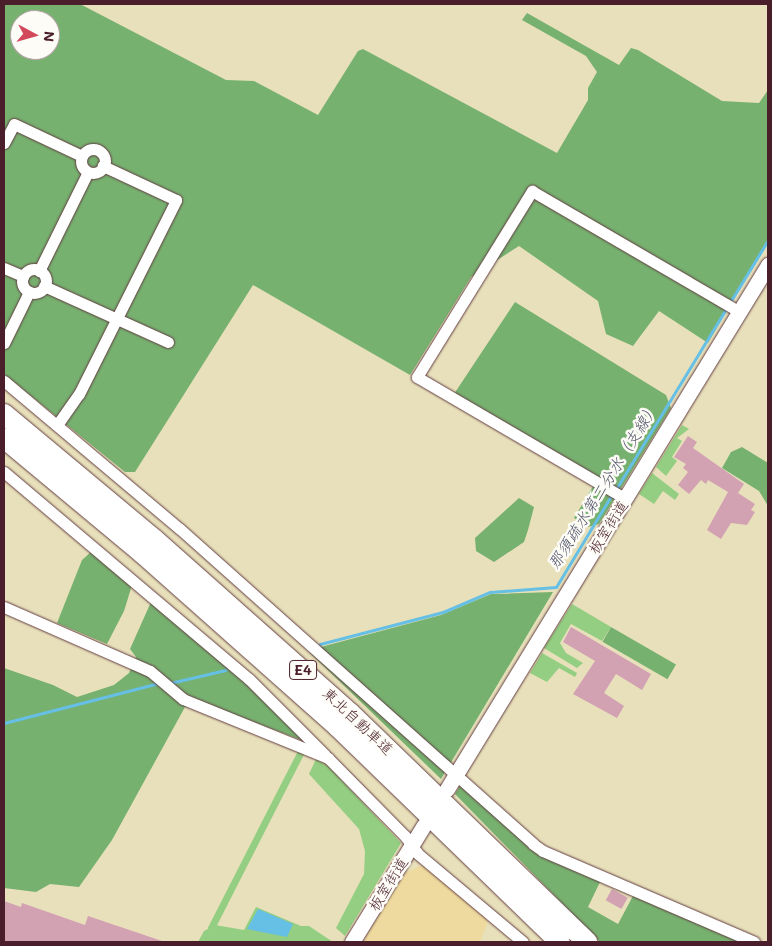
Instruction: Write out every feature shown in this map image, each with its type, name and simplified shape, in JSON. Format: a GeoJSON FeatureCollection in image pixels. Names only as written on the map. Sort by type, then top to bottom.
{"type":"FeatureCollection","features":[{"type":"Feature","properties":{"kind":"highway","name":"東北自動車道"},"geometry":{"type":"LineString","coordinates":[[4,414],[154,538],[350,713],[587,942]]}},
{"type":"Feature","properties":{"kind":"highway","name":"東北自動車道"},"geometry":{"type":"LineString","coordinates":[[4,438],[142,553],[338,727],[560,942]]}},
{"type":"Feature","properties":{"kind":"main road","name":"板室街道"},"geometry":{"type":"LineString","coordinates":[[447,789],[768,265]]}},
{"type":"Feature","properties":{"kind":"main road","name":"板室街道"},"geometry":{"type":"LineString","coordinates":[[352,942],[424,825]]}},
{"type":"Feature","properties":{"kind":"street"},"geometry":{"type":"LineString","coordinates":[[4,143],[14,124],[82,156]]}},
{"type":"Feature","properties":{"kind":"street"},"geometry":{"type":"LineString","coordinates":[[90,150],[99,151],[104,156],[104,166],[97,172],[88,172],[83,167],[82,156],[90,150]]}},
{"type":"Feature","properties":{"kind":"street"},"geometry":{"type":"LineString","coordinates":[[57,425],[79,394],[176,200],[104,166]]}},
{"type":"Feature","properties":{"kind":"street"},"geometry":{"type":"LineString","coordinates":[[39,271],[88,172]]}},
{"type":"Feature","properties":{"kind":"street"},"geometry":{"type":"LineString","coordinates":[[626,499],[417,377],[532,191],[740,312]]}},
{"type":"Feature","properties":{"kind":"street"},"geometry":{"type":"LineString","coordinates":[[4,268],[23,276]]}},
{"type":"Feature","properties":{"kind":"street"},"geometry":{"type":"LineString","coordinates":[[29,270],[39,271],[45,277],[44,286],[36,292],[29,292],[23,287],[23,276],[29,270]]}},
{"type":"Feature","properties":{"kind":"street"},"geometry":{"type":"LineString","coordinates":[[44,286],[168,342]]}},
{"type":"Feature","properties":{"kind":"street"},"geometry":{"type":"LineString","coordinates":[[4,343],[29,292]]}},
{"type":"Feature","properties":{"kind":"street"},"geometry":{"type":"LineString","coordinates":[[4,381],[57,425],[543,851],[754,942]]}},
{"type":"Feature","properties":{"kind":"street"},"geometry":{"type":"LineString","coordinates":[[4,472],[249,679],[328,758],[411,846],[523,942]]}},
{"type":"Feature","properties":{"kind":"street"},"geometry":{"type":"LineString","coordinates":[[4,607],[150,671],[183,699],[328,758]]}},
{"type":"Feature","properties":{"kind":"green space"},"geometry":{"type":"Polygon","coordinates":[[[4,4],[80,4],[226,80],[254,81],[318,115],[358,51],[363,49],[557,153],[588,100],[588,88],[597,72],[586,56],[522,20],[527,13],[619,65],[631,48],[638,50],[722,101],[759,103],[768,90],[768,240],[708,343],[659,311],[633,346],[606,334],[598,301],[519,246],[471,277],[410,375],[253,285],[135,472],[125,472],[4,374],[4,4]]]}},
{"type":"Feature","properties":{"kind":"green space"},"geometry":{"type":"Polygon","coordinates":[[[515,302],[666,395],[671,408],[599,524],[588,527],[574,518],[598,478],[454,394],[515,302]]]}},
{"type":"Feature","properties":{"kind":"green space"},"geometry":{"type":"Polygon","coordinates":[[[682,425],[689,429],[677,438],[682,441],[672,457],[677,461],[666,476],[656,467],[682,425]]]}},
{"type":"Feature","properties":{"kind":"green space"},"geometry":{"type":"Polygon","coordinates":[[[742,447],[768,463],[768,506],[759,491],[722,468],[731,452],[742,447]]]}},
{"type":"Feature","properties":{"kind":"green space"},"geometry":{"type":"Polygon","coordinates":[[[652,473],[679,494],[675,500],[663,491],[654,504],[639,494],[652,473]]]}},
{"type":"Feature","properties":{"kind":"green space"},"geometry":{"type":"Polygon","coordinates":[[[519,498],[534,507],[524,542],[494,562],[476,551],[475,538],[519,498]]]}},
{"type":"Feature","properties":{"kind":"green space"},"geometry":{"type":"Polygon","coordinates":[[[91,552],[133,582],[124,611],[107,644],[57,623],[82,560],[91,552]]]}},
{"type":"Feature","properties":{"kind":"green space"},"geometry":{"type":"Polygon","coordinates":[[[553,592],[441,779],[310,653],[317,648],[441,615],[491,594],[553,592]]]}},
{"type":"Feature","properties":{"kind":"green space"},"geometry":{"type":"Polygon","coordinates":[[[151,602],[249,679],[304,741],[199,701],[185,707],[112,840],[79,887],[50,884],[36,892],[4,888],[4,668],[53,685],[77,697],[114,685],[129,673],[136,657],[130,649],[151,602]]]}},
{"type":"Feature","properties":{"kind":"green space"},"geometry":{"type":"Polygon","coordinates":[[[572,604],[611,627],[602,641],[571,624],[560,643],[566,653],[583,663],[577,668],[544,648],[572,604]]]}},
{"type":"Feature","properties":{"kind":"green space"},"geometry":{"type":"Polygon","coordinates":[[[611,627],[676,664],[667,679],[602,642],[611,627]]]}},
{"type":"Feature","properties":{"kind":"green space"},"geometry":{"type":"Polygon","coordinates":[[[542,653],[577,673],[575,677],[559,668],[547,682],[530,673],[542,653]]]}},
{"type":"Feature","properties":{"kind":"green space"},"geometry":{"type":"Polygon","coordinates":[[[298,751],[304,754],[214,931],[208,928],[298,751]]]}},
{"type":"Feature","properties":{"kind":"green space"},"geometry":{"type":"Polygon","coordinates":[[[316,759],[328,766],[401,843],[345,936],[336,928],[364,874],[365,851],[359,829],[309,774],[316,759]]]}},
{"type":"Feature","properties":{"kind":"green space"},"geometry":{"type":"Polygon","coordinates":[[[460,786],[464,787],[530,846],[601,880],[588,907],[618,924],[634,894],[741,942],[600,942],[455,794],[460,786]]]}},
{"type":"Feature","properties":{"kind":"green space"},"geometry":{"type":"Polygon","coordinates":[[[256,907],[301,926],[309,926],[333,942],[198,942],[204,931],[215,925],[244,930],[256,907]]]}},
{"type":"Feature","properties":{"kind":"sand"},"geometry":{"type":"Polygon","coordinates":[[[420,866],[429,868],[489,918],[480,942],[363,942],[405,873],[420,866]]]}},
{"type":"Feature","properties":{"kind":"water"},"geometry":{"type":"Polygon","coordinates":[[[258,909],[293,924],[287,937],[247,929],[258,909]]]}},
{"type":"Feature","properties":{"kind":"building"},"geometry":{"type":"Polygon","coordinates":[[[688,436],[697,442],[693,448],[744,484],[738,493],[755,504],[751,510],[755,512],[747,525],[731,523],[721,539],[707,530],[728,492],[708,480],[706,484],[701,480],[689,494],[678,485],[688,472],[683,468],[686,464],[674,457],[688,436]]]}},
{"type":"Feature","properties":{"kind":"building"},"geometry":{"type":"Polygon","coordinates":[[[571,627],[651,674],[642,690],[616,674],[604,693],[624,706],[617,718],[573,694],[595,661],[563,642],[571,627]]]}},
{"type":"Feature","properties":{"kind":"building"},"geometry":{"type":"Polygon","coordinates":[[[612,889],[628,898],[621,909],[606,900],[612,889]]]}},
{"type":"Feature","properties":{"kind":"building"},"geometry":{"type":"Polygon","coordinates":[[[4,901],[21,907],[22,903],[85,925],[88,916],[165,942],[4,942],[4,901]]]}},
{"type":"Feature","properties":{"kind":"waterway","name":"那須疏水第二分水（支線）"},"geometry":{"type":"LineString","coordinates":[[616,489],[768,240]]}},
{"type":"Feature","properties":{"kind":"waterway","name":"那須疏水第二分水（支線）"},"geometry":{"type":"LineString","coordinates":[[320,644],[443,612],[490,592],[556,587],[612,494]]}},
{"type":"Feature","properties":{"kind":"waterway","name":"那須疏水第二分水（支線）"},"geometry":{"type":"LineString","coordinates":[[170,683],[226,670]]}},
{"type":"Feature","properties":{"kind":"waterway","name":"那須疏水第二分水（支線）"},"geometry":{"type":"LineString","coordinates":[[4,723],[159,683]]}}]}
